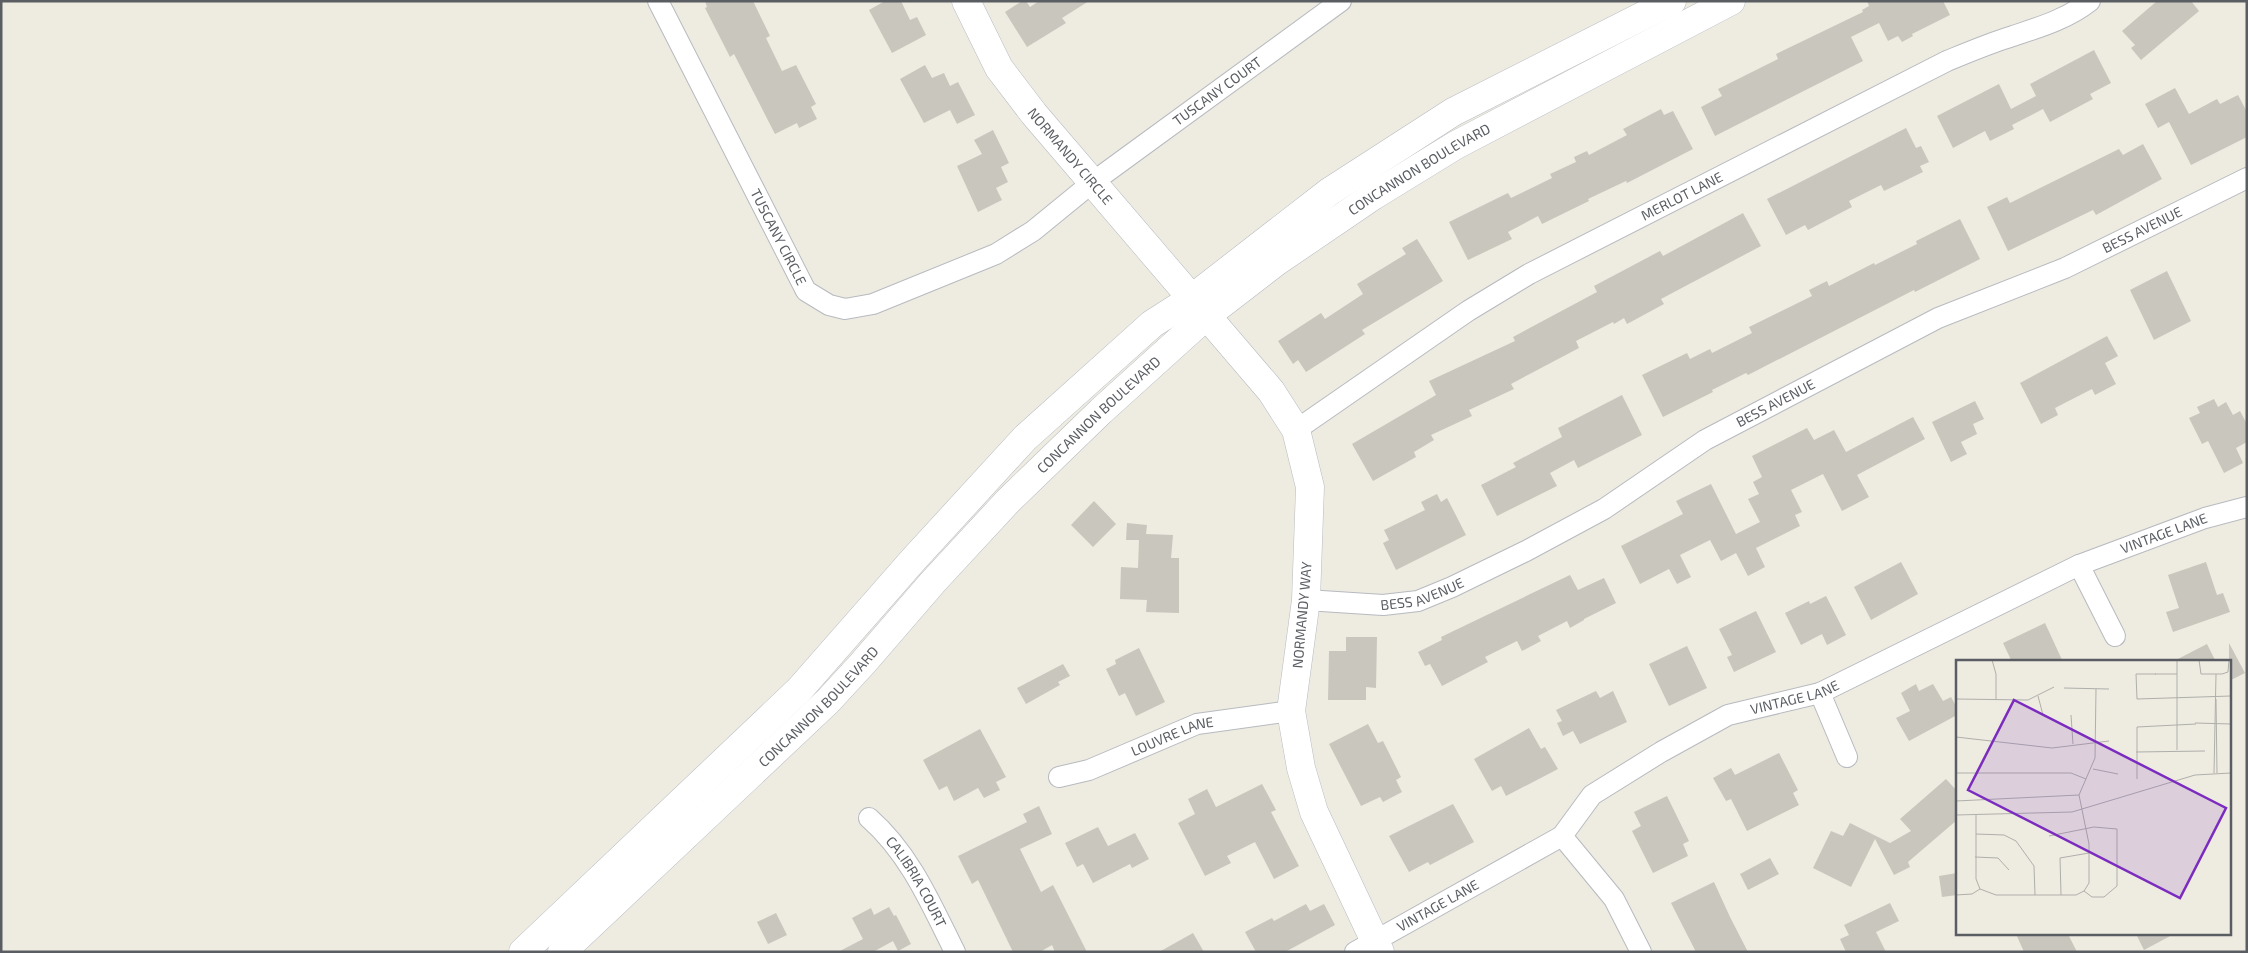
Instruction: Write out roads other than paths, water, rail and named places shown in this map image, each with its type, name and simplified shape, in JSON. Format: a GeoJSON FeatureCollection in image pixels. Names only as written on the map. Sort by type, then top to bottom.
{"type":"FeatureCollection","features":[{"type":"Feature","properties":{"kind":"main road","name":"NORMANDY CIRCLE"},"geometry":{"type":"LineString","coordinates":[[966,1],[999,68],[1034,114],[1199,308]]}},
{"type":"Feature","properties":{"kind":"main road","name":"CONCANNON BOULEVARD"},"geometry":{"type":"LineString","coordinates":[[562,952],[828,700],[1008,501],[1101,411],[1199,308],[1329,192],[1453,112],[1672,1]]}},
{"type":"Feature","properties":{"kind":"main road","name":"CONCANNON BOULEVARD"},"geometry":{"type":"LineString","coordinates":[[523,952],[799,690],[914,559],[1025,438],[1152,324],[1199,308],[1284,256],[1373,196],[1456,145],[1731,1]]}},
{"type":"Feature","properties":{"kind":"main road","name":"NORMANDY WAY"},"geometry":{"type":"LineString","coordinates":[[1199,308],[1271,391],[1296,430],[1310,487],[1306,600],[1291,711],[1301,768],[1314,812],[1370,948]]}},
{"type":"Feature","properties":{"kind":"street","name":"TUSCANY CIRCLE"},"geometry":{"type":"LineString","coordinates":[[658,1],[806,291],[829,305],[845,309],[873,304],[996,254],[1033,231],[1093,182]]}},
{"type":"Feature","properties":{"kind":"street","name":"TUSCANY COURT"},"geometry":{"type":"LineString","coordinates":[[1093,182],[1341,1]]}},
{"type":"Feature","properties":{"kind":"street","name":"MERLOT LANE"},"geometry":{"type":"LineString","coordinates":[[1296,430],[1468,311],[1529,274],[1947,62],[1983,46],[2048,26],[2080,10],[2090,1]]}},
{"type":"Feature","properties":{"kind":"street","name":"BESS AVENUE"},"geometry":{"type":"LineString","coordinates":[[1306,600],[1383,605],[1418,601],[1452,586],[1526,551],[1604,509],[1705,440],[1938,318],[2065,268],[2247,178]]}},
{"type":"Feature","properties":{"kind":"street","name":"VINTAGE LANE"},"geometry":{"type":"LineString","coordinates":[[1370,948],[1562,836],[1592,795],[1661,752],[1728,715],[1820,693],[2079,565],[2205,518],[2247,507]]}},
{"type":"Feature","properties":{"kind":"street"},"geometry":{"type":"LineString","coordinates":[[2079,565],[2115,636]]}},
{"type":"Feature","properties":{"kind":"street"},"geometry":{"type":"LineString","coordinates":[[1820,693],[1846,757]]}},
{"type":"Feature","properties":{"kind":"street","name":"LOUVRE LANE"},"geometry":{"type":"LineString","coordinates":[[1059,777],[1089,770],[1198,724],[1291,711]]}},
{"type":"Feature","properties":{"kind":"street","name":"CALIBRIA COURT"},"geometry":{"type":"LineString","coordinates":[[869,818],[882,830],[913,871],[954,952]]}},
{"type":"Feature","properties":{"kind":"street"},"geometry":{"type":"LineString","coordinates":[[1562,836],[1614,899],[1641,952]]}}]}
